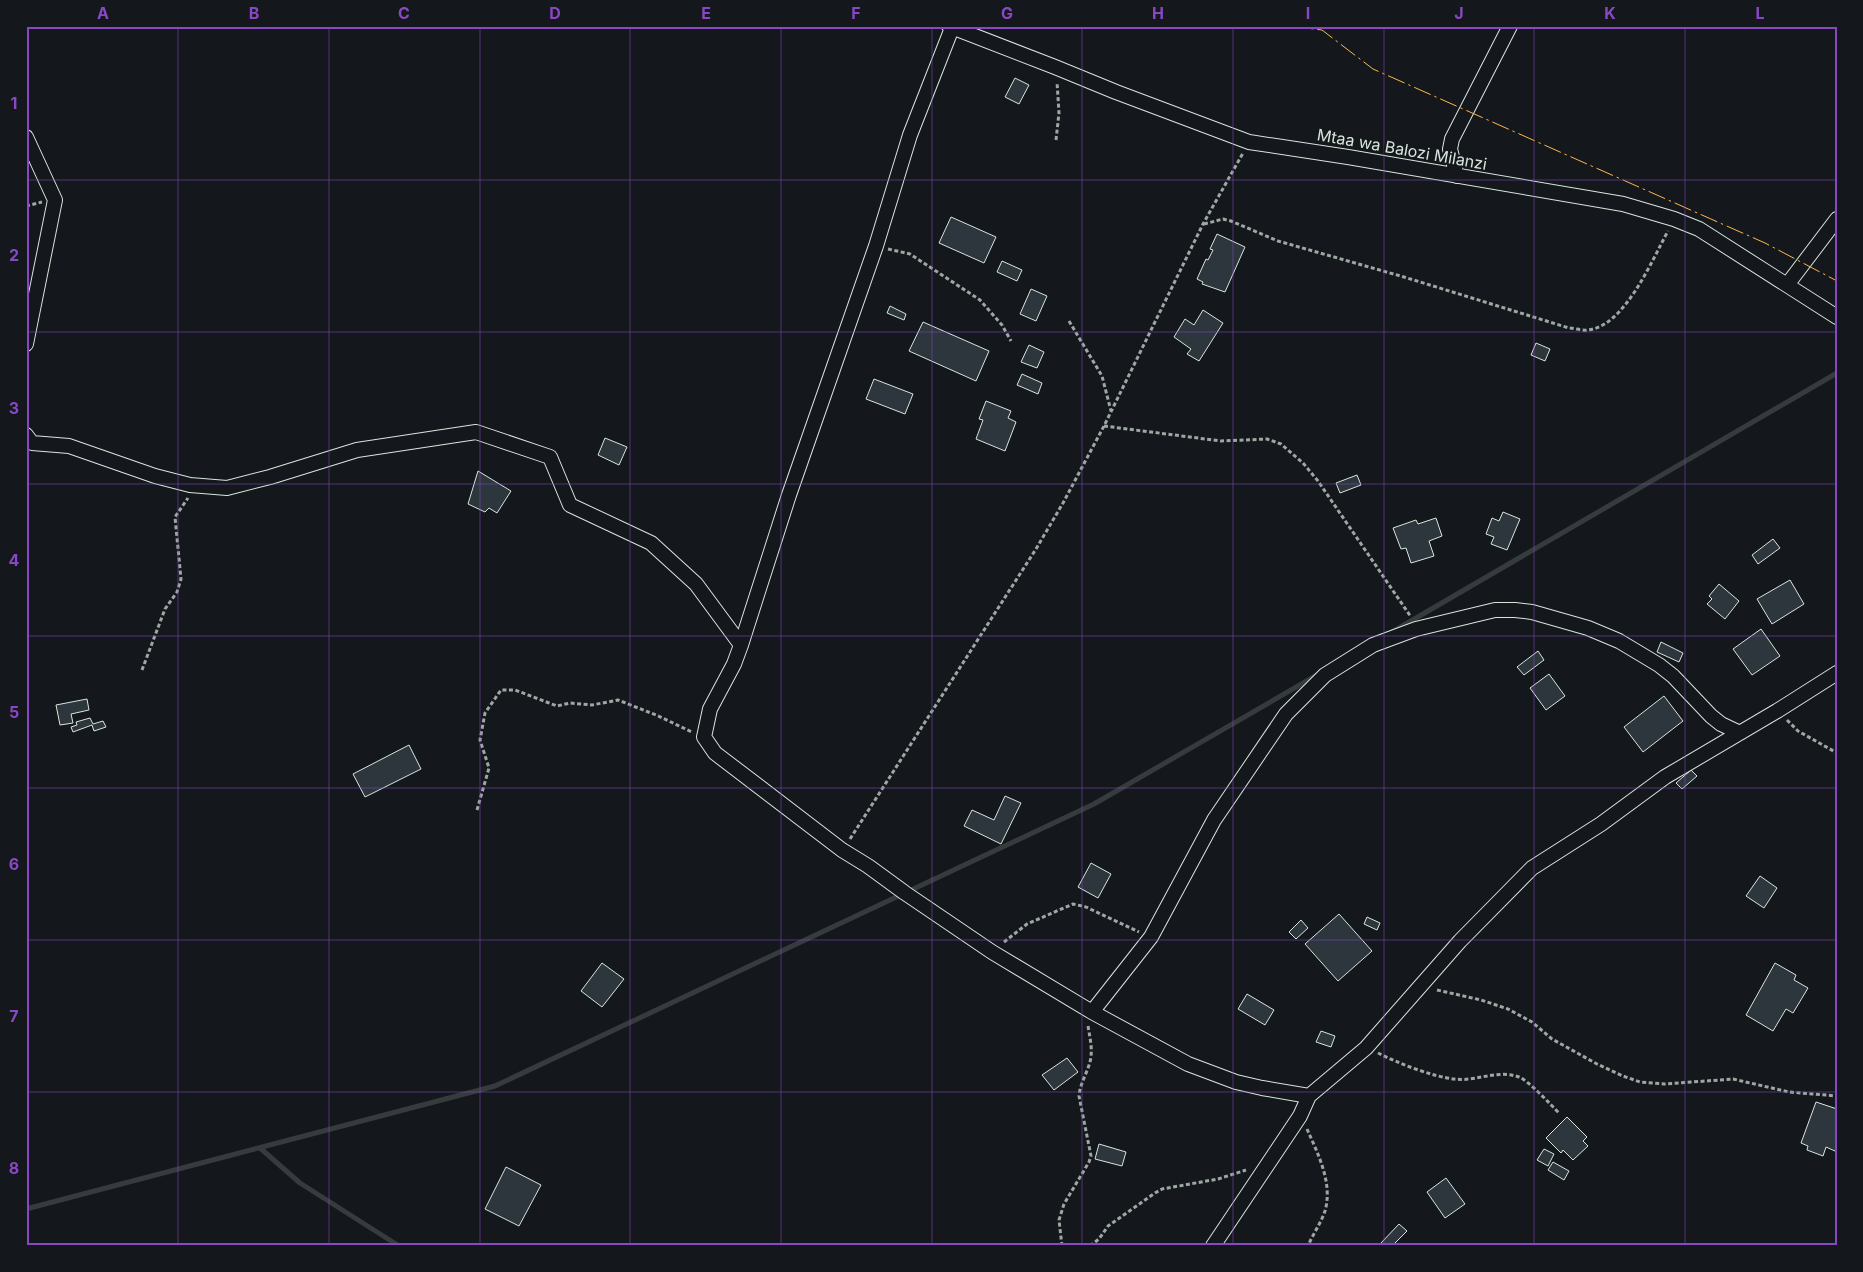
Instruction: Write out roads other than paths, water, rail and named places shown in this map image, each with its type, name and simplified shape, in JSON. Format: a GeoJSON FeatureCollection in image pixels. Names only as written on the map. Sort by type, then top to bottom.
{"type":"FeatureCollection","features":[{"type":"Feature","properties":{"kind":"street"},"geometry":{"type":"LineString","coordinates":[[1457,176],[1450,150],[1452,140],[1510,26]]}},
{"type":"Feature","properties":{"kind":"street"},"geometry":{"type":"LineString","coordinates":[[950,27],[910,135],[876,246],[789,495],[741,645],[734,664],[710,709],[704,737],[715,753],[842,850],[992,952],[1089,1010],[1188,1064],[1236,1082],[1309,1096]]}},
{"type":"Feature","properties":{"kind":"street","name":"Mtaa wa Balozi Milanzi"},"geometry":{"type":"LineString","coordinates":[[950,27],[1249,142],[1623,204],[1674,219],[1699,229],[1837,317]]}},
{"type":"Feature","properties":{"kind":"street"},"geometry":{"type":"LineString","coordinates":[[26,137],[55,200],[26,344]]}},
{"type":"Feature","properties":{"kind":"street"},"geometry":{"type":"LineString","coordinates":[[1786,284],[1837,219]]}},
{"type":"Feature","properties":{"kind":"street"},"geometry":{"type":"LineString","coordinates":[[26,435],[32,443],[69,446],[155,476],[190,485],[227,488],[270,477],[357,450],[476,432],[550,457],[570,505],[651,543],[696,584],[741,645]]}},
{"type":"Feature","properties":{"kind":"street"},"geometry":{"type":"LineString","coordinates":[[1089,1010],[1151,937],[1214,820],[1286,714],[1325,675],[1373,645],[1416,630],[1495,610],[1532,612],[1588,628],[1619,641],[1659,665],[1673,676],[1711,716],[1721,724],[1740,733]]}},
{"type":"Feature","properties":{"kind":"street"},"geometry":{"type":"LineString","coordinates":[[1213,1246],[1300,1116],[1309,1096],[1366,1048],[1460,941],[1532,868],[1601,824],[1664,777],[1777,711],[1837,673]]}},
{"type":"Feature","properties":{"kind":"waterway"},"geometry":{"type":"LineString","coordinates":[[1392,632],[1837,373]]}},
{"type":"Feature","properties":{"kind":"waterway"},"geometry":{"type":"LineString","coordinates":[[26,1209],[495,1086],[1094,804],[1317,675]]}},
{"type":"Feature","properties":{"kind":"waterway"},"geometry":{"type":"LineString","coordinates":[[260,1148],[300,1183],[399,1246]]}}]}
